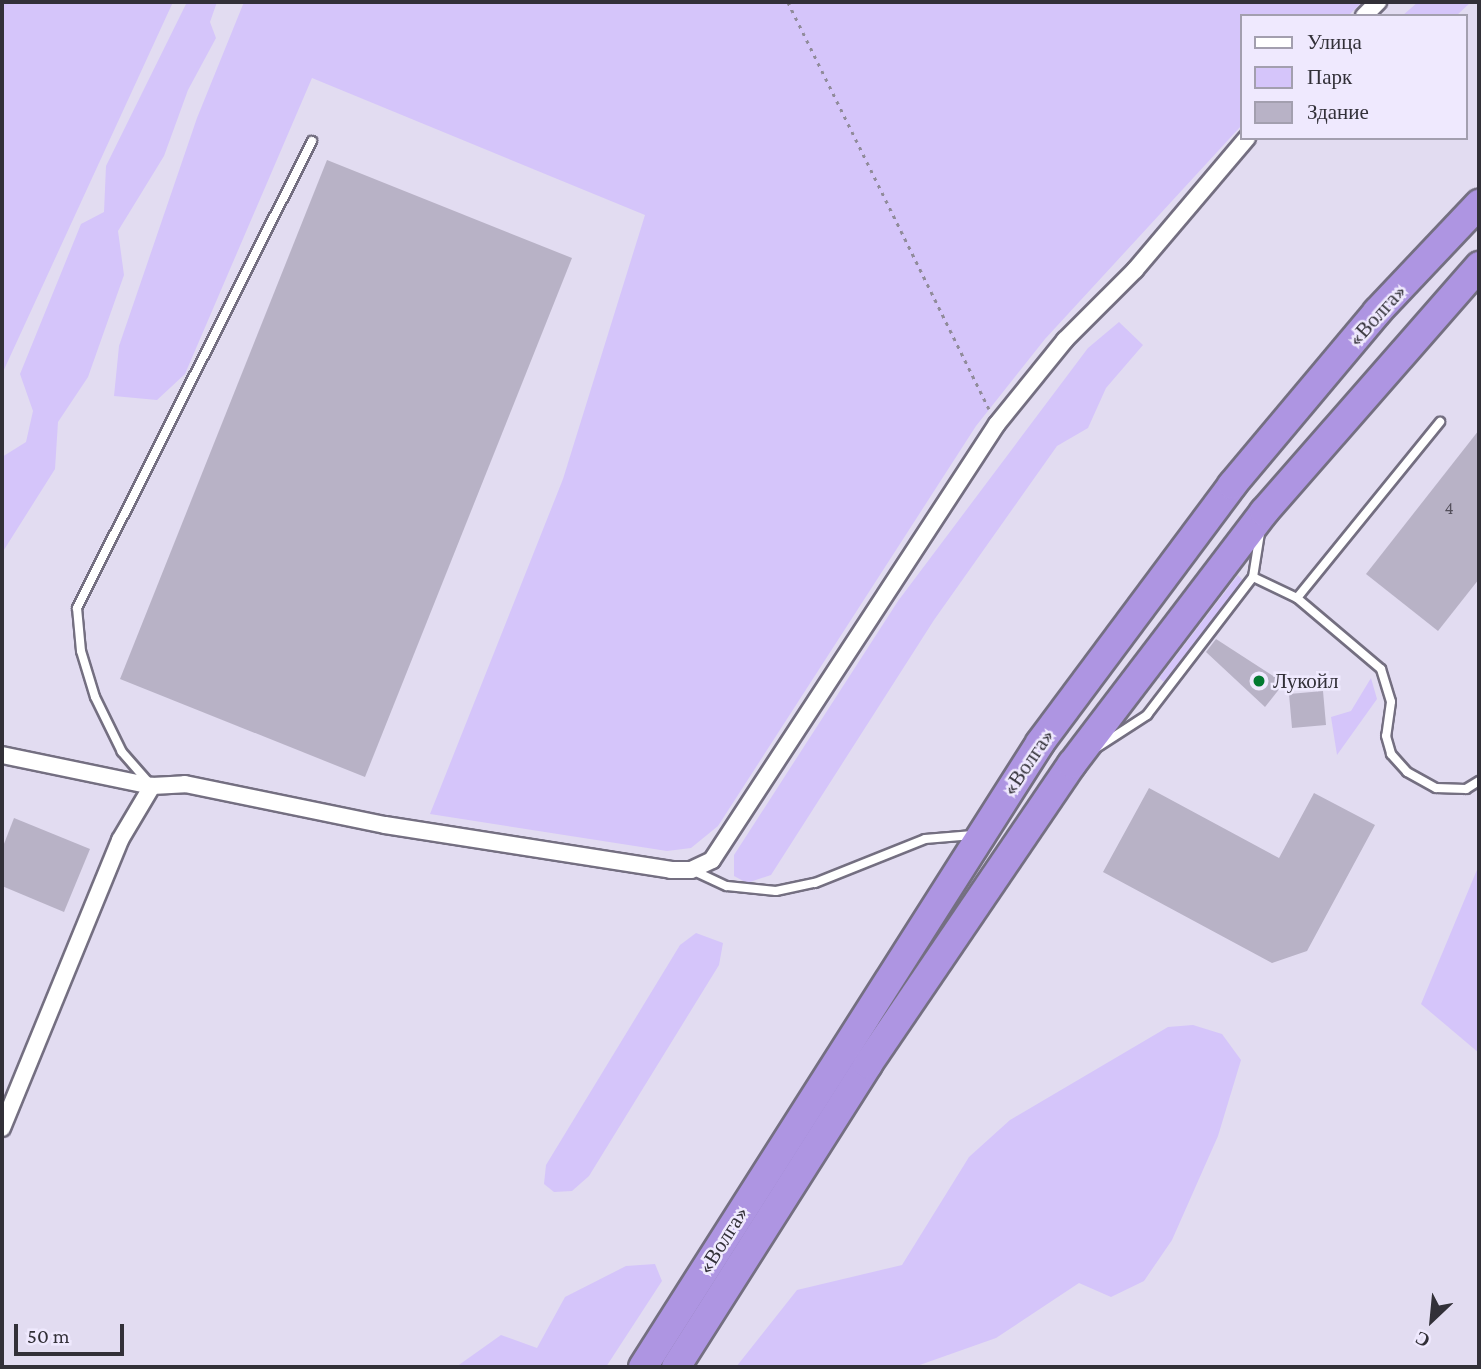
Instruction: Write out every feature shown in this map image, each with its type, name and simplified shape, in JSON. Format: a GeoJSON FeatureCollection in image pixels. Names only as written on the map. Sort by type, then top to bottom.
{"type":"FeatureCollection","features":[{"type":"Feature","properties":{"kind":"highway","name":"«Волга»"},"geometry":{"type":"LineString","coordinates":[[642,1367],[1040,743],[1232,485],[1377,312],[1479,204]]}},
{"type":"Feature","properties":{"kind":"highway","name":"«Волга»"},"geometry":{"type":"LineString","coordinates":[[676,1367],[868,1064],[1072,764],[1264,512],[1479,266]]}},
{"type":"Feature","properties":{"kind":"street"},"geometry":{"type":"LineString","coordinates":[[2,755],[152,786],[185,784],[385,825],[691,870],[712,860],[735,833],[997,424],[1065,340],[1135,270],[1245,140]]}},
{"type":"Feature","properties":{"kind":"street"},"geometry":{"type":"LineString","coordinates":[[2,1128],[120,840],[152,786]]}},
{"type":"Feature","properties":{"kind":"lane"},"geometry":{"type":"LineString","coordinates":[[152,786],[122,752],[95,696],[81,651],[76,608],[312,141]]}},
{"type":"Feature","properties":{"kind":"lane"},"geometry":{"type":"LineString","coordinates":[[1297,598],[1440,422]]}},
{"type":"Feature","properties":{"kind":"lane"},"geometry":{"type":"LineString","coordinates":[[1072,764],[1147,715],[1253,577],[1264,512]]}},
{"type":"Feature","properties":{"kind":"lane"},"geometry":{"type":"LineString","coordinates":[[1253,577],[1297,598],[1381,669],[1391,702],[1386,736],[1391,754],[1407,772],[1436,788],[1466,789],[1479,781]]}},
{"type":"Feature","properties":{"kind":"lane"},"geometry":{"type":"LineString","coordinates":[[691,870],[727,886],[776,891],[815,883],[925,839],[980,835]]}},
{"type":"Feature","properties":{"kind":"path"},"geometry":{"type":"LineString","coordinates":[[788,2],[997,424]]}},
{"type":"Feature","properties":{"kind":"green space"},"geometry":{"type":"Polygon","coordinates":[[[2,2],[173,2],[2,374],[2,2]]]}},
{"type":"Feature","properties":{"kind":"green space"},"geometry":{"type":"Polygon","coordinates":[[[187,2],[217,2],[210,22],[216,38],[188,90],[164,156],[118,231],[124,275],[88,377],[58,422],[55,469],[2,553],[2,457],[26,442],[33,411],[20,374],[81,224],[104,212],[106,166],[187,2]]]}},
{"type":"Feature","properties":{"kind":"green space"},"geometry":{"type":"Polygon","coordinates":[[[244,2],[1362,2],[1350,14],[1240,14],[1240,127],[1045,339],[976,426],[718,826],[691,848],[667,851],[430,814],[563,479],[645,215],[312,78],[185,374],[157,400],[114,396],[119,346],[197,118],[244,2]]]}},
{"type":"Feature","properties":{"kind":"green space"},"geometry":{"type":"Polygon","coordinates":[[[1418,2],[1471,2],[1458,14],[1404,14],[1418,2]]]}},
{"type":"Feature","properties":{"kind":"green space"},"geometry":{"type":"Polygon","coordinates":[[[1119,322],[1143,345],[1106,388],[1088,428],[1057,446],[934,620],[771,875],[747,883],[734,876],[734,855],[898,601],[1088,348],[1119,322]]]}},
{"type":"Feature","properties":{"kind":"green space"},"geometry":{"type":"Polygon","coordinates":[[[1238,575],[1243,580],[1164,682],[1159,678],[1238,575]]]}},
{"type":"Feature","properties":{"kind":"green space"},"geometry":{"type":"Polygon","coordinates":[[[1371,678],[1377,699],[1337,755],[1331,717],[1351,711],[1371,678]]]}},
{"type":"Feature","properties":{"kind":"green space"},"geometry":{"type":"Polygon","coordinates":[[[1479,865],[1479,1053],[1421,1004],[1479,865]]]}},
{"type":"Feature","properties":{"kind":"green space"},"geometry":{"type":"Polygon","coordinates":[[[696,933],[723,943],[719,965],[589,1176],[572,1191],[554,1192],[544,1184],[546,1165],[680,945],[696,933]]]}},
{"type":"Feature","properties":{"kind":"green space"},"geometry":{"type":"Polygon","coordinates":[[[1193,1025],[1222,1034],[1241,1060],[1218,1136],[1172,1240],[1144,1281],[1111,1297],[1079,1283],[996,1338],[914,1367],[736,1367],[797,1290],[902,1265],[969,1157],[1010,1120],[1168,1027],[1193,1025]]]}},
{"type":"Feature","properties":{"kind":"green space"},"geometry":{"type":"Polygon","coordinates":[[[655,1264],[662,1281],[606,1367],[456,1367],[501,1335],[537,1348],[565,1297],[626,1266],[655,1264]]]}},
{"type":"Feature","properties":{"kind":"building"},"geometry":{"type":"Polygon","coordinates":[[[327,160],[572,258],[365,777],[120,679],[327,160]]]}},
{"type":"Feature","properties":{"kind":"building"},"geometry":{"type":"Polygon","coordinates":[[[1479,430],[1479,579],[1438,631],[1366,574],[1479,430]]]}},
{"type":"Feature","properties":{"kind":"building"},"geometry":{"type":"Polygon","coordinates":[[[1216,639],[1284,683],[1265,707],[1206,652],[1216,639]]]}},
{"type":"Feature","properties":{"kind":"building"},"geometry":{"type":"Polygon","coordinates":[[[1323,691],[1326,725],[1292,728],[1289,694],[1323,691]]]}},
{"type":"Feature","properties":{"kind":"building"},"geometry":{"type":"Polygon","coordinates":[[[1149,788],[1279,858],[1314,793],[1375,825],[1307,951],[1272,963],[1103,872],[1149,788]]]}},
{"type":"Feature","properties":{"kind":"building"},"geometry":{"type":"Polygon","coordinates":[[[14,818],[90,849],[64,912],[2,886],[2,849],[14,818]]]}},
{"type":"Feature","properties":{"kind":"place","name":"Лукойл"},"geometry":{"type":"Point","coordinates":[1259,681]}}]}
